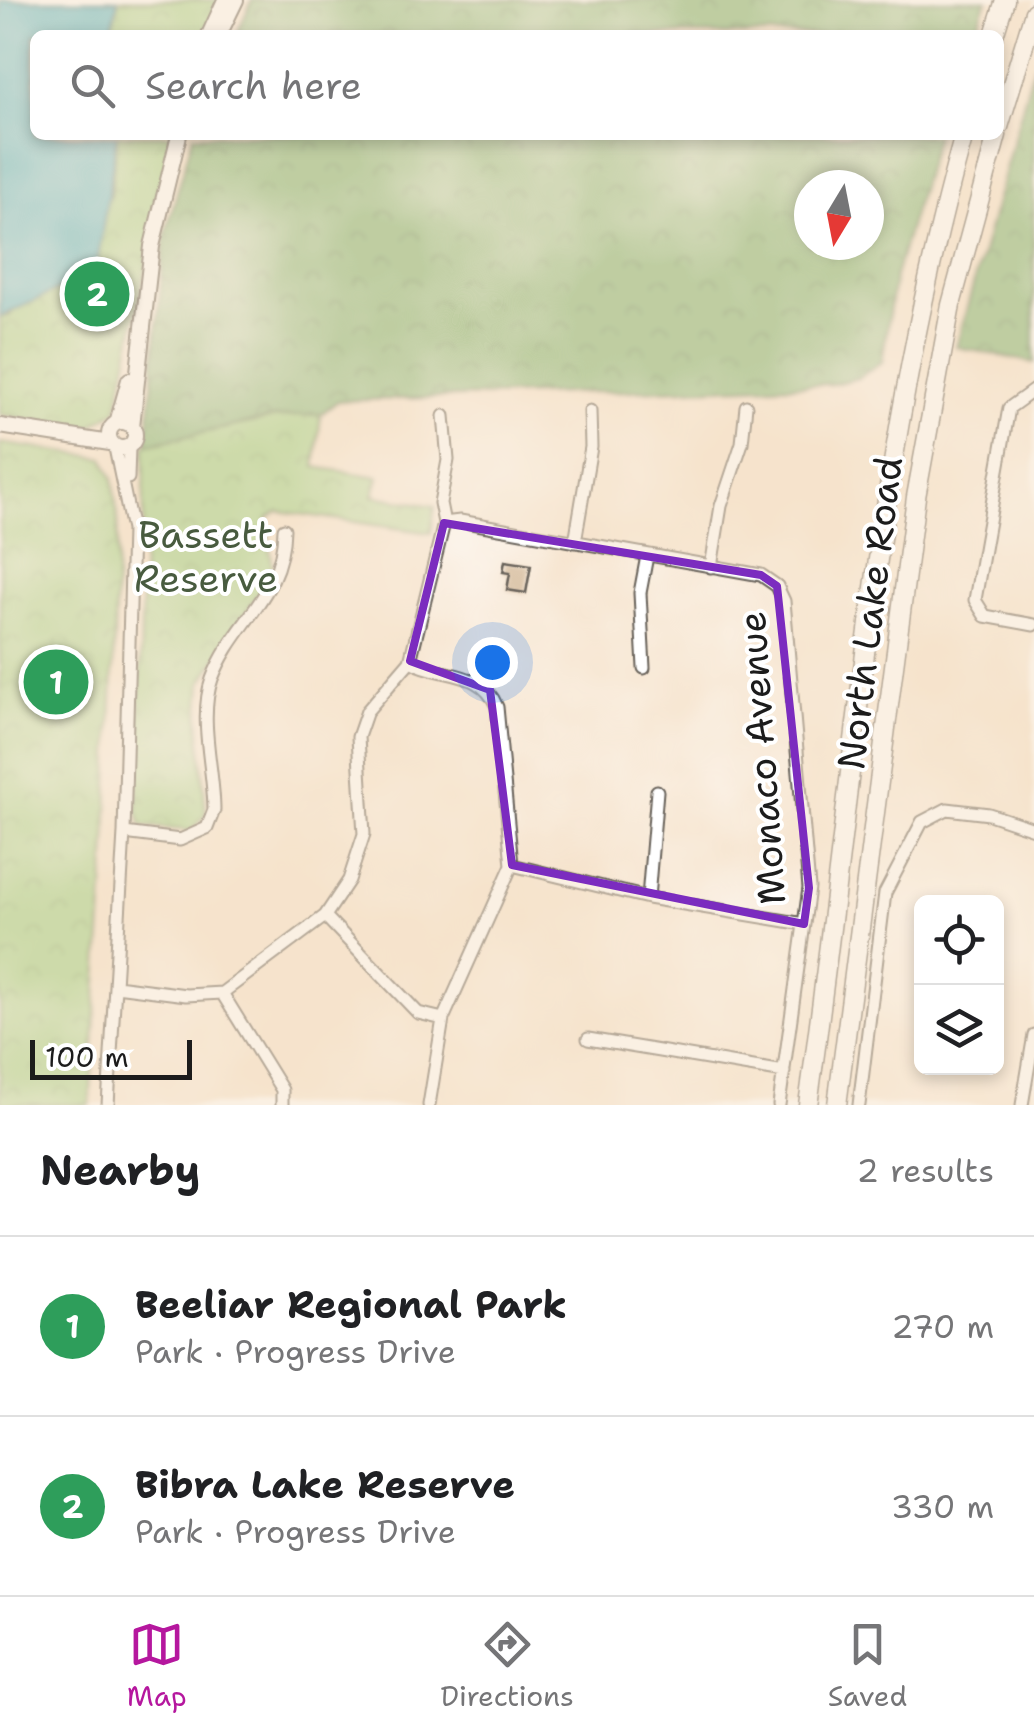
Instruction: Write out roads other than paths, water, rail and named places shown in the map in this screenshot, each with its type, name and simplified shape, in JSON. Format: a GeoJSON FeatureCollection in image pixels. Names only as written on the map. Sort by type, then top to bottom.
{"type":"FeatureCollection","features":[{"type":"Feature","properties":{"kind":"main road"},"geometry":{"type":"LineString","coordinates":[[996,30],[1005,0]]}},
{"type":"Feature","properties":{"kind":"main road"},"geometry":{"type":"LineString","coordinates":[[1004,111],[1034,12]]}},
{"type":"Feature","properties":{"kind":"main road","name":"North Lake Road"},"geometry":{"type":"LineString","coordinates":[[808,1105],[886,494],[910,350],[963,140]]}},
{"type":"Feature","properties":{"kind":"main road","name":"North Lake Road"},"geometry":{"type":"LineString","coordinates":[[837,1105],[916,498],[951,305],[996,140]]}},
{"type":"Feature","properties":{"kind":"street"},"geometry":{"type":"LineString","coordinates":[[211,30],[226,0]]}},
{"type":"Feature","properties":{"kind":"street"},"geometry":{"type":"LineString","coordinates":[[221,30],[236,0]]}},
{"type":"Feature","properties":{"kind":"street"},"geometry":{"type":"LineString","coordinates":[[119,436],[150,214],[170,140]]}},
{"type":"Feature","properties":{"kind":"street"},"geometry":{"type":"LineString","coordinates":[[108,1105],[124,834],[132,530],[119,436],[152,246],[178,140]]}},
{"type":"Feature","properties":{"kind":"street"},"geometry":{"type":"LineString","coordinates":[[1034,390],[1010,408],[975,600],[977,609],[985,616],[1034,625]]}},
{"type":"Feature","properties":{"kind":"street"},"geometry":{"type":"LineString","coordinates":[[444,523],[460,521],[712,567],[721,506],[742,442],[746,406]]}},
{"type":"Feature","properties":{"kind":"street"},"geometry":{"type":"LineString","coordinates":[[576,542],[591,447],[590,411]]}},
{"type":"Feature","properties":{"kind":"street"},"geometry":{"type":"LineString","coordinates":[[116,986],[186,995],[222,993],[325,916],[348,880],[364,834],[358,736],[368,711],[410,661],[444,523],[440,503],[448,460],[444,416]]}},
{"type":"Feature","properties":{"kind":"street"},"geometry":{"type":"LineString","coordinates":[[0,426],[84,439],[119,436]]}},
{"type":"Feature","properties":{"kind":"street"},"geometry":{"type":"LineString","coordinates":[[124,834],[180,840],[207,828],[214,810],[208,701],[211,682],[276,579],[284,558],[284,529]]}},
{"type":"Feature","properties":{"kind":"street"},"geometry":{"type":"LineString","coordinates":[[644,668],[640,593],[647,556]]}},
{"type":"Feature","properties":{"kind":"street","name":"Monaco Avenue"},"geometry":{"type":"LineString","coordinates":[[712,567],[761,575],[777,586],[784,601],[808,869],[779,1105]]}},
{"type":"Feature","properties":{"kind":"street"},"geometry":{"type":"LineString","coordinates":[[410,661],[428,671],[474,678],[490,690],[497,708],[512,866],[442,1019],[429,1105]]}},
{"type":"Feature","properties":{"kind":"street"},"geometry":{"type":"LineString","coordinates":[[648,898],[657,792]]}},
{"type":"Feature","properties":{"kind":"street"},"geometry":{"type":"LineString","coordinates":[[858,1105],[885,893],[922,822],[947,809],[989,814],[1034,830]]}},
{"type":"Feature","properties":{"kind":"street"},"geometry":{"type":"LineString","coordinates":[[512,866],[648,898],[804,924]]}},
{"type":"Feature","properties":{"kind":"street"},"geometry":{"type":"LineString","coordinates":[[325,916],[418,1013],[442,1019]]}},
{"type":"Feature","properties":{"kind":"street"},"geometry":{"type":"LineString","coordinates":[[222,993],[282,1090],[282,1105]]}},
{"type":"Feature","properties":{"kind":"street"},"geometry":{"type":"LineString","coordinates":[[1022,1105],[1034,1035]]}},
{"type":"Feature","properties":{"kind":"street"},"geometry":{"type":"LineString","coordinates":[[588,1039],[784,1072]]}},
{"type":"Feature","properties":{"kind":"water"},"geometry":{"type":"Polygon","coordinates":[[[0,0],[118,0],[112,30],[30,30],[30,140],[116,140],[96,272],[0,317],[0,0]]]}},
{"type":"Feature","properties":{"kind":"place","name":"Bibra Lake Reserve"},"geometry":{"type":"Point","coordinates":[97,294]}},
{"type":"Feature","properties":{"kind":"place","name":"Beeliar Regional Park"},"geometry":{"type":"Point","coordinates":[56,682]}},
{"type":"Feature","properties":{"kind":"park label","name":"Bassett Reserve"},"geometry":{"type":"Point","coordinates":[206,557]}}]}
